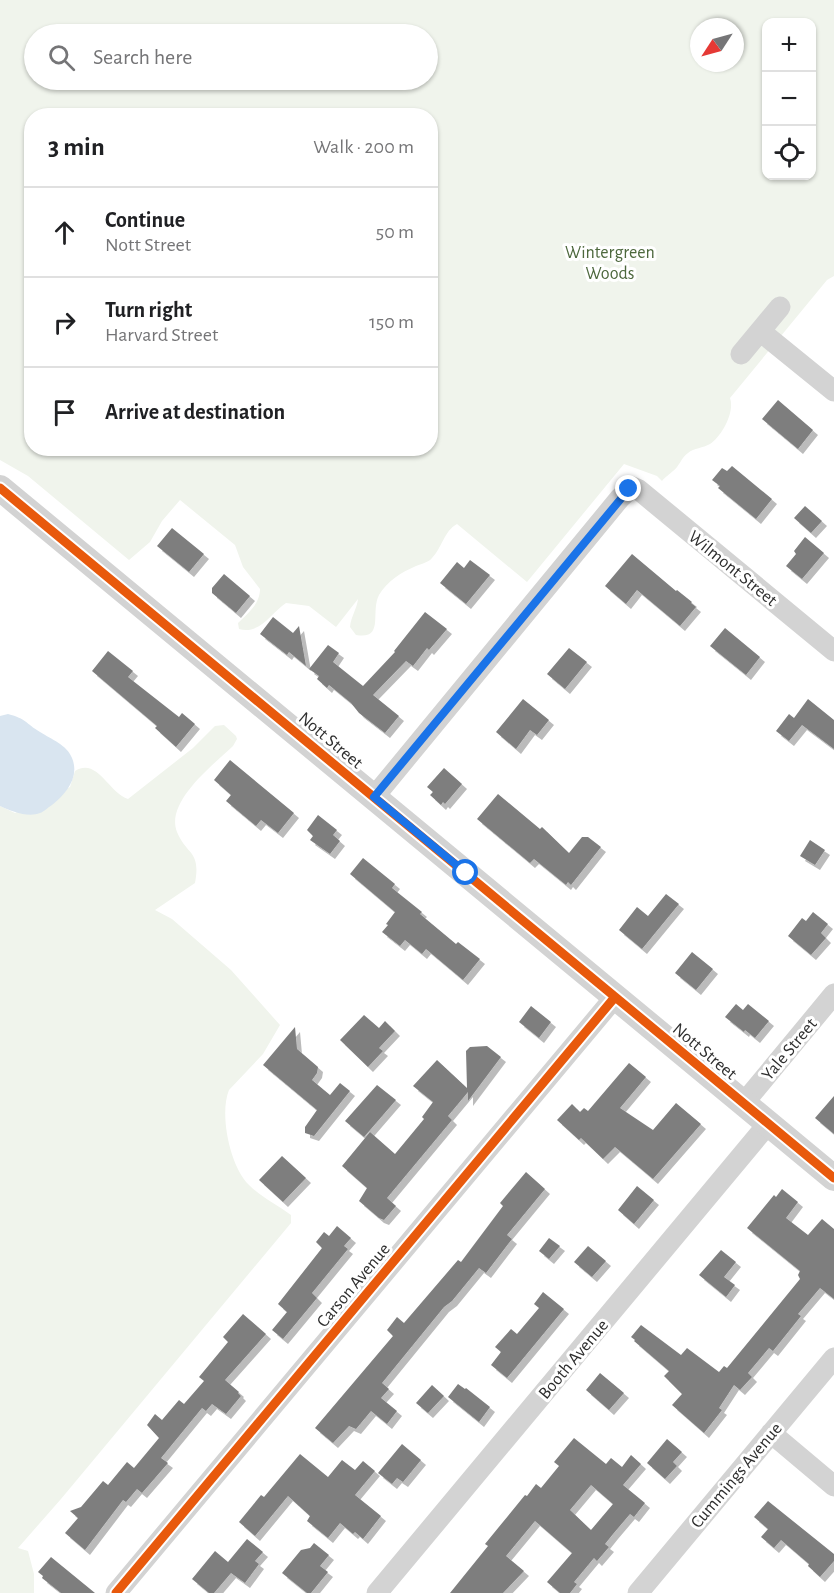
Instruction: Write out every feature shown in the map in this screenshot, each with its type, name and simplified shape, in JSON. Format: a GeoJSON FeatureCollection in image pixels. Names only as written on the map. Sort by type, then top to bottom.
{"type":"FeatureCollection","features":[{"type":"Feature","properties":{"kind":"street"},"geometry":{"type":"LineString","coordinates":[[741,354],[780,307]]}},
{"type":"Feature","properties":{"kind":"street"},"geometry":{"type":"LineString","coordinates":[[760,331],[834,392]]}},
{"type":"Feature","properties":{"kind":"street","name":"Wilmont Street"},"geometry":{"type":"LineString","coordinates":[[374,797],[613,507],[632,487],[637,488],[834,651]]}},
{"type":"Feature","properties":{"kind":"street","name":"Nott Street"},"geometry":{"type":"LineString","coordinates":[[0,488],[834,1178]]}},
{"type":"Feature","properties":{"kind":"street","name":"Yale Street"},"geometry":{"type":"LineString","coordinates":[[743,1104],[834,994]]}},
{"type":"Feature","properties":{"kind":"street","name":"Carson Avenue"},"geometry":{"type":"LineString","coordinates":[[116,1593],[615,997]]}},
{"type":"Feature","properties":{"kind":"street","name":"Booth Avenue"},"geometry":{"type":"LineString","coordinates":[[377,1593],[768,1124]]}},
{"type":"Feature","properties":{"kind":"street","name":"Cummings Avenue"},"geometry":{"type":"LineString","coordinates":[[638,1593],[834,1358]]}},
{"type":"Feature","properties":{"kind":"street"},"geometry":{"type":"LineString","coordinates":[[771,1433],[834,1486]]}},
{"type":"Feature","properties":{"kind":"green space","name":"Wintergreen Woods"},"geometry":{"type":"Polygon","coordinates":[[[0,0],[834,0],[834,276],[827,280],[730,398],[729,417],[723,430],[710,444],[688,453],[662,481],[657,476],[624,464],[527,582],[457,524],[449,531],[431,559],[400,574],[382,590],[377,602],[374,629],[365,635],[356,635],[350,627],[358,599],[336,627],[309,606],[286,603],[259,626],[253,629],[239,629],[238,623],[256,604],[260,589],[243,567],[235,545],[180,500],[162,521],[150,542],[129,560],[28,476],[0,460],[0,0]]]}},
{"type":"Feature","properties":{"kind":"green space"},"geometry":{"type":"Polygon","coordinates":[[[224,725],[237,739],[233,746],[193,785],[184,797],[175,820],[181,840],[195,859],[195,883],[155,910],[172,919],[231,970],[280,1025],[263,1054],[229,1090],[225,1112],[228,1140],[242,1177],[259,1193],[291,1215],[291,1223],[18,1548],[28,1551],[34,1574],[34,1593],[0,1593],[0,806],[15,813],[70,787],[75,771],[83,768],[90,768],[96,772],[114,790],[128,799],[193,748],[215,726],[224,725]]]}},
{"type":"Feature","properties":{"kind":"shaded area"},"geometry":{"type":"Polygon","coordinates":[[[8,714],[23,720],[58,743],[70,753],[72,758],[74,772],[67,790],[57,801],[40,813],[25,814],[0,806],[0,716],[8,714]]]}},
{"type":"Feature","properties":{"kind":"building"},"geometry":{"type":"Polygon","coordinates":[[[778,400],[813,430],[798,449],[762,419],[778,400]]]}},
{"type":"Feature","properties":{"kind":"building"},"geometry":{"type":"Polygon","coordinates":[[[732,466],[772,499],[756,519],[718,488],[720,486],[712,480],[722,468],[727,471],[732,466]]]}},
{"type":"Feature","properties":{"kind":"building"},"geometry":{"type":"Polygon","coordinates":[[[805,506],[822,521],[811,533],[794,518],[805,506]]]}},
{"type":"Feature","properties":{"kind":"building"},"geometry":{"type":"Polygon","coordinates":[[[172,528],[204,554],[189,572],[157,546],[172,528]]]}},
{"type":"Feature","properties":{"kind":"building"},"geometry":{"type":"Polygon","coordinates":[[[805,537],[824,553],[802,579],[786,566],[805,537]]]}},
{"type":"Feature","properties":{"kind":"building"},"geometry":{"type":"Polygon","coordinates":[[[632,554],[696,607],[680,626],[637,590],[626,604],[605,586],[632,554]]]}},
{"type":"Feature","properties":{"kind":"building"},"geometry":{"type":"Polygon","coordinates":[[[470,560],[490,575],[466,604],[440,583],[457,562],[464,568],[470,560]]]}},
{"type":"Feature","properties":{"kind":"building"},"geometry":{"type":"Polygon","coordinates":[[[224,574],[250,596],[236,613],[212,593],[212,588],[224,574]]]}},
{"type":"Feature","properties":{"kind":"building"},"geometry":{"type":"Polygon","coordinates":[[[425,612],[447,629],[429,650],[427,648],[413,666],[406,661],[373,695],[399,716],[385,733],[329,685],[327,688],[317,679],[319,676],[309,669],[328,645],[339,653],[333,662],[363,686],[395,652],[425,612]]]}},
{"type":"Feature","properties":{"kind":"building"},"geometry":{"type":"Polygon","coordinates":[[[273,617],[293,633],[299,626],[306,666],[289,652],[287,655],[260,634],[273,617]]]}},
{"type":"Feature","properties":{"kind":"building"},"geometry":{"type":"Polygon","coordinates":[[[725,628],[760,657],[746,675],[710,646],[725,628]]]}},
{"type":"Feature","properties":{"kind":"building"},"geometry":{"type":"Polygon","coordinates":[[[569,648],[587,662],[565,689],[547,674],[569,648]]]}},
{"type":"Feature","properties":{"kind":"building"},"geometry":{"type":"Polygon","coordinates":[[[108,651],[133,671],[128,677],[179,717],[182,713],[195,724],[176,747],[155,728],[157,726],[92,671],[108,651]]]}},
{"type":"Feature","properties":{"kind":"building"},"geometry":{"type":"Polygon","coordinates":[[[523,699],[549,720],[537,735],[530,730],[516,749],[496,732],[523,699]]]}},
{"type":"Feature","properties":{"kind":"building"},"geometry":{"type":"Polygon","coordinates":[[[808,699],[834,720],[834,749],[802,725],[789,741],[776,731],[789,714],[794,718],[808,699]]]}},
{"type":"Feature","properties":{"kind":"building"},"geometry":{"type":"Polygon","coordinates":[[[230,760],[294,813],[278,833],[261,820],[256,826],[226,801],[231,795],[214,780],[230,760]]]}},
{"type":"Feature","properties":{"kind":"building"},"geometry":{"type":"Polygon","coordinates":[[[444,768],[462,784],[445,804],[443,802],[441,805],[430,795],[433,792],[427,787],[444,768]]]}},
{"type":"Feature","properties":{"kind":"building"},"geometry":{"type":"Polygon","coordinates":[[[498,794],[540,829],[542,827],[569,853],[582,837],[588,837],[601,847],[571,885],[568,882],[566,885],[534,859],[530,863],[477,819],[498,794]]]}},
{"type":"Feature","properties":{"kind":"building"},"geometry":{"type":"Polygon","coordinates":[[[318,815],[337,830],[333,835],[340,841],[330,854],[310,840],[313,836],[307,830],[318,815]]]}},
{"type":"Feature","properties":{"kind":"building"},"geometry":{"type":"Polygon","coordinates":[[[810,840],[825,850],[815,865],[800,856],[810,840]]]}},
{"type":"Feature","properties":{"kind":"building"},"geometry":{"type":"Polygon","coordinates":[[[363,858],[395,884],[392,888],[422,912],[420,914],[456,944],[458,942],[480,959],[463,980],[426,949],[422,954],[405,940],[400,946],[382,932],[395,912],[350,874],[363,858]]]}},
{"type":"Feature","properties":{"kind":"building"},"geometry":{"type":"Polygon","coordinates":[[[666,894],[679,904],[642,949],[619,930],[637,907],[648,916],[666,894]]]}},
{"type":"Feature","properties":{"kind":"building"},"geometry":{"type":"Polygon","coordinates":[[[813,912],[828,924],[821,933],[826,938],[811,955],[788,936],[802,918],[806,921],[813,912]]]}},
{"type":"Feature","properties":{"kind":"building"},"geometry":{"type":"Polygon","coordinates":[[[692,952],[713,969],[696,990],[675,973],[692,952]]]}},
{"type":"Feature","properties":{"kind":"building"},"geometry":{"type":"Polygon","coordinates":[[[736,1004],[743,1010],[748,1004],[769,1021],[755,1038],[725,1017],[736,1004]]]}},
{"type":"Feature","properties":{"kind":"building"},"geometry":{"type":"Polygon","coordinates":[[[531,1006],[551,1022],[539,1038],[519,1022],[531,1006]]]}},
{"type":"Feature","properties":{"kind":"building"},"geometry":{"type":"Polygon","coordinates":[[[364,1015],[379,1028],[385,1021],[395,1031],[379,1048],[383,1051],[368,1067],[340,1040],[364,1015]]]}},
{"type":"Feature","properties":{"kind":"building"},"geometry":{"type":"Polygon","coordinates":[[[295,1027],[297,1049],[318,1067],[312,1080],[330,1095],[340,1083],[350,1091],[314,1136],[305,1133],[305,1127],[317,1110],[263,1065],[295,1027]]]}},
{"type":"Feature","properties":{"kind":"building"},"geometry":{"type":"Polygon","coordinates":[[[487,1046],[501,1057],[468,1101],[468,1092],[448,1116],[452,1120],[387,1198],[396,1206],[384,1220],[379,1218],[359,1201],[367,1188],[342,1166],[370,1132],[395,1154],[424,1119],[422,1117],[433,1102],[413,1086],[437,1060],[467,1088],[466,1051],[470,1047],[487,1046]]]}},
{"type":"Feature","properties":{"kind":"building"},"geometry":{"type":"Polygon","coordinates":[[[629,1063],[646,1077],[620,1108],[653,1130],[676,1103],[701,1124],[653,1179],[615,1147],[603,1159],[557,1120],[572,1104],[580,1112],[584,1108],[588,1111],[629,1063]]]}},
{"type":"Feature","properties":{"kind":"building"},"geometry":{"type":"Polygon","coordinates":[[[377,1085],[396,1100],[364,1137],[345,1121],[377,1085]]]}},
{"type":"Feature","properties":{"kind":"building"},"geometry":{"type":"Polygon","coordinates":[[[834,1096],[834,1134],[815,1118],[834,1096]]]}},
{"type":"Feature","properties":{"kind":"building"},"geometry":{"type":"Polygon","coordinates":[[[282,1156],[306,1178],[283,1202],[259,1180],[282,1156]]]}},
{"type":"Feature","properties":{"kind":"building"},"geometry":{"type":"Polygon","coordinates":[[[526,1172],[545,1189],[507,1235],[512,1239],[486,1273],[479,1268],[382,1383],[389,1389],[381,1398],[397,1411],[387,1424],[371,1411],[356,1429],[349,1426],[333,1443],[315,1428],[393,1336],[387,1330],[397,1317],[404,1323],[458,1260],[461,1262],[503,1206],[500,1203],[526,1172]]]}},
{"type":"Feature","properties":{"kind":"building"},"geometry":{"type":"Polygon","coordinates":[[[637,1186],[654,1200],[634,1224],[618,1210],[637,1186]]]}},
{"type":"Feature","properties":{"kind":"building"},"geometry":{"type":"Polygon","coordinates":[[[782,1189],[798,1202],[786,1218],[808,1235],[822,1219],[834,1229],[834,1299],[820,1288],[798,1314],[801,1316],[773,1351],[769,1348],[748,1373],[752,1377],[740,1390],[734,1385],[719,1408],[722,1410],[704,1433],[672,1405],[682,1394],[664,1376],[669,1371],[631,1337],[641,1325],[681,1355],[687,1348],[719,1372],[724,1366],[727,1368],[800,1279],[798,1275],[800,1271],[747,1228],[774,1195],[776,1197],[782,1189]]]}},
{"type":"Feature","properties":{"kind":"building"},"geometry":{"type":"Polygon","coordinates":[[[337,1226],[351,1238],[344,1246],[348,1249],[312,1293],[317,1298],[283,1339],[272,1330],[287,1312],[278,1304],[322,1248],[316,1242],[324,1232],[329,1236],[337,1226]]]}},
{"type":"Feature","properties":{"kind":"building"},"geometry":{"type":"Polygon","coordinates":[[[549,1238],[560,1246],[549,1259],[539,1251],[549,1238]]]}},
{"type":"Feature","properties":{"kind":"building"},"geometry":{"type":"Polygon","coordinates":[[[588,1246],[606,1261],[592,1277],[574,1262],[588,1246]]]}},
{"type":"Feature","properties":{"kind":"building"},"geometry":{"type":"Polygon","coordinates":[[[721,1250],[736,1262],[724,1277],[735,1285],[726,1297],[699,1275],[721,1250]]]}},
{"type":"Feature","properties":{"kind":"building"},"geometry":{"type":"Polygon","coordinates":[[[543,1292],[564,1309],[507,1378],[491,1365],[501,1352],[495,1347],[511,1329],[517,1334],[539,1308],[534,1304],[543,1292]]]}},
{"type":"Feature","properties":{"kind":"building"},"geometry":{"type":"Polygon","coordinates":[[[243,1314],[266,1334],[225,1380],[241,1396],[226,1414],[212,1404],[206,1411],[202,1408],[161,1458],[168,1463],[142,1493],[137,1489],[126,1502],[123,1500],[85,1550],[65,1533],[78,1518],[70,1511],[81,1507],[103,1481],[108,1485],[127,1462],[134,1468],[159,1438],[147,1425],[155,1414],[162,1420],[179,1400],[184,1404],[204,1381],[199,1377],[228,1342],[223,1337],[243,1314]]]}},
{"type":"Feature","properties":{"kind":"building"},"geometry":{"type":"Polygon","coordinates":[[[600,1373],[624,1393],[609,1410],[586,1390],[600,1373]]]}},
{"type":"Feature","properties":{"kind":"building"},"geometry":{"type":"Polygon","coordinates":[[[458,1384],[490,1407],[479,1422],[448,1397],[458,1384]]]}},
{"type":"Feature","properties":{"kind":"building"},"geometry":{"type":"Polygon","coordinates":[[[432,1385],[444,1396],[428,1413],[416,1403],[432,1385]]]}},
{"type":"Feature","properties":{"kind":"building"},"geometry":{"type":"Polygon","coordinates":[[[574,1438],[606,1464],[611,1458],[622,1467],[631,1455],[641,1464],[623,1485],[645,1503],[634,1517],[630,1514],[613,1534],[605,1544],[609,1547],[597,1561],[594,1558],[574,1582],[577,1584],[570,1593],[560,1593],[547,1582],[572,1553],[535,1521],[506,1556],[524,1571],[503,1593],[450,1593],[488,1546],[485,1544],[525,1495],[527,1496],[536,1484],[541,1488],[559,1466],[554,1462],[574,1438]],[[591,1485],[570,1510],[591,1530],[613,1504],[591,1485]]]}},
{"type":"Feature","properties":{"kind":"building"},"geometry":{"type":"Polygon","coordinates":[[[667,1439],[682,1452],[673,1462],[677,1466],[665,1479],[647,1463],[667,1439]]]}},
{"type":"Feature","properties":{"kind":"building"},"geometry":{"type":"Polygon","coordinates":[[[402,1444],[421,1460],[403,1482],[397,1478],[392,1484],[378,1473],[402,1444]]]}},
{"type":"Feature","properties":{"kind":"building"},"geometry":{"type":"Polygon","coordinates":[[[300,1454],[328,1477],[342,1460],[355,1470],[363,1461],[375,1471],[355,1495],[381,1516],[363,1539],[340,1523],[328,1538],[307,1521],[310,1516],[288,1496],[255,1536],[239,1522],[261,1495],[264,1497],[300,1454]]]}},
{"type":"Feature","properties":{"kind":"building"},"geometry":{"type":"Polygon","coordinates":[[[768,1501],[834,1554],[834,1561],[820,1577],[808,1566],[809,1564],[781,1540],[774,1548],[761,1537],[768,1529],[754,1517],[768,1501]]]}},
{"type":"Feature","properties":{"kind":"building"},"geometry":{"type":"Polygon","coordinates":[[[247,1539],[263,1552],[255,1561],[259,1564],[245,1583],[231,1573],[214,1593],[209,1593],[192,1579],[215,1551],[228,1562],[247,1539]]]}},
{"type":"Feature","properties":{"kind":"building"},"geometry":{"type":"Polygon","coordinates":[[[314,1543],[329,1555],[320,1566],[328,1572],[311,1593],[307,1593],[282,1573],[301,1550],[310,1548],[314,1543]]]}},
{"type":"Feature","properties":{"kind":"building"},"geometry":{"type":"Polygon","coordinates":[[[51,1557],[95,1593],[61,1593],[42,1578],[43,1576],[38,1572],[51,1557]]]}},
{"type":"Feature","properties":{"kind":"cycle path"},"geometry":{"type":"LineString","coordinates":[[0,488],[834,1178]]}},
{"type":"Feature","properties":{"kind":"cycle path"},"geometry":{"type":"LineString","coordinates":[[116,1593],[615,997]]}},
{"type":"Feature","properties":{"kind":"route"},"geometry":{"type":"LineString","coordinates":[[466,873],[374,797],[629,489]]}}]}
